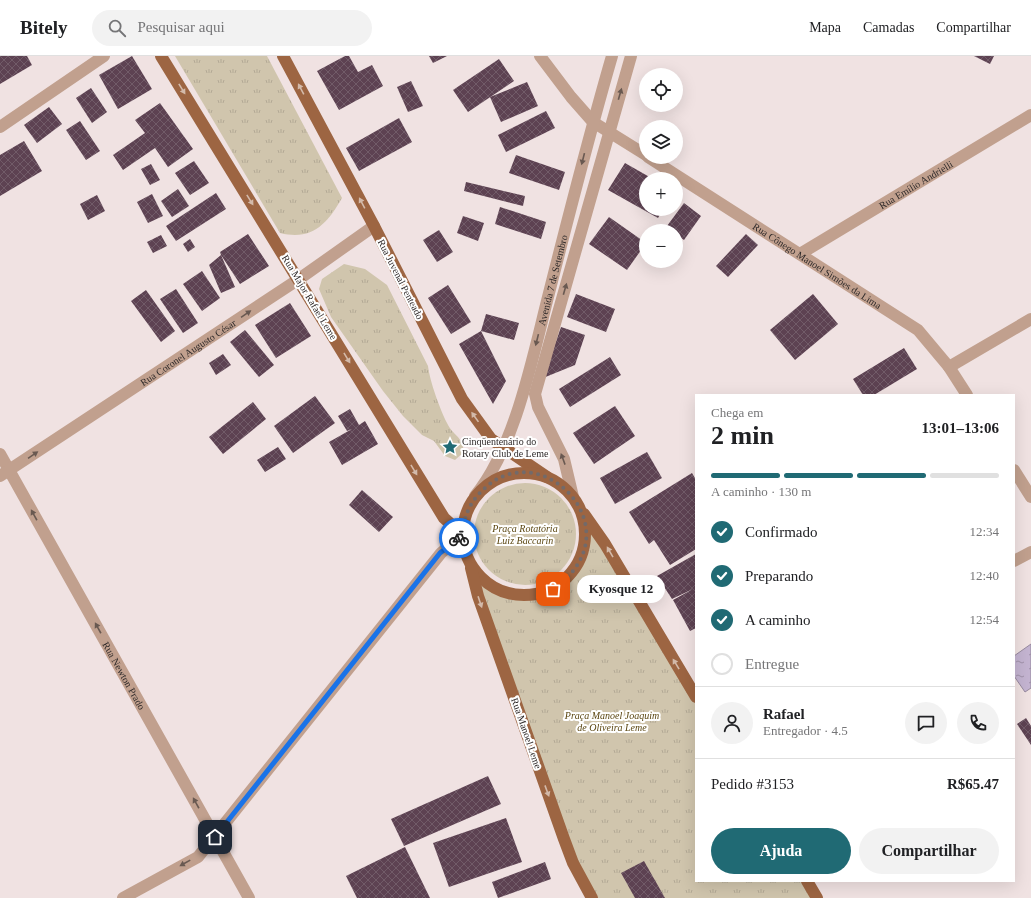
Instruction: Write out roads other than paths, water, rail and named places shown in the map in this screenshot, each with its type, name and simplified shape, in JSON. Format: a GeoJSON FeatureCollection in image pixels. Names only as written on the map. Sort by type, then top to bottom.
{"type":"FeatureCollection","features":[{"type":"Feature","properties":{"kind":"main road","name":"Rua Major Rafael Leme"},"geometry":{"type":"LineString","coordinates":[[161,56],[444,518],[462,534]]}},
{"type":"Feature","properties":{"kind":"main road","name":"Rua Juvenal Penteado"},"geometry":{"type":"LineString","coordinates":[[283,56],[374,226],[462,398],[491,439],[547,477]]}},
{"type":"Feature","properties":{"kind":"main road"},"geometry":{"type":"LineString","coordinates":[[580,507],[586,526],[583,554],[569,576],[553,589],[530,595],[507,593],[486,582],[470,565],[464,551],[462,534],[466,514],[475,496],[490,483],[508,474],[528,473],[547,477],[562,485],[573,496],[605,544],[695,695]]}},
{"type":"Feature","properties":{"kind":"main road","name":"Rua Manoel Leme"},"geometry":{"type":"LineString","coordinates":[[470,565],[478,596],[564,839],[573,862],[592,898]]}},
{"type":"Feature","properties":{"kind":"main road"},"geometry":{"type":"LineString","coordinates":[[808,882],[817,898]]}},
{"type":"Feature","properties":{"kind":"street"},"geometry":{"type":"LineString","coordinates":[[0,127],[104,56]]}},
{"type":"Feature","properties":{"kind":"street","name":"Rua Cônego Manoel Simões da Lima"},"geometry":{"type":"LineString","coordinates":[[540,56],[570,97],[593,122],[639,151]]}},
{"type":"Feature","properties":{"kind":"street","name":"Avenida 7 de Setembro"},"geometry":{"type":"LineString","coordinates":[[475,496],[491,474],[503,448],[525,388],[593,122],[612,56]]}},
{"type":"Feature","properties":{"kind":"street","name":"Avenida 7 de Setembro"},"geometry":{"type":"LineString","coordinates":[[573,496],[564,459],[538,407],[535,394],[631,56]]}},
{"type":"Feature","properties":{"kind":"street","name":"Rua Emílio Andrielli"},"geometry":{"type":"LineString","coordinates":[[800,254],[1031,115]]}},
{"type":"Feature","properties":{"kind":"street","name":"Rua Cônego Manoel Simões da Lima"},"geometry":{"type":"LineString","coordinates":[[659,164],[918,330],[949,367],[966,394]]}},
{"type":"Feature","properties":{"kind":"street","name":"Rua Coronel Augusto César"},"geometry":{"type":"LineString","coordinates":[[5,473],[299,279],[374,226]]}},
{"type":"Feature","properties":{"kind":"street"},"geometry":{"type":"LineString","coordinates":[[949,367],[1031,319]]}},
{"type":"Feature","properties":{"kind":"street","name":"Rua Newton Prado"},"geometry":{"type":"LineString","coordinates":[[0,454],[5,473],[249,898]]}},
{"type":"Feature","properties":{"kind":"street"},"geometry":{"type":"LineString","coordinates":[[1015,472],[1031,497]]}},
{"type":"Feature","properties":{"kind":"street"},"geometry":{"type":"LineString","coordinates":[[123,898],[198,857],[440,553],[462,534]]}},
{"type":"Feature","properties":{"kind":"street"},"geometry":{"type":"LineString","coordinates":[[1015,560],[1031,552]]}},
{"type":"Feature","properties":{"kind":"water"},"geometry":{"type":"Polygon","coordinates":[[[1031,644],[1031,688],[1025,692],[1015,677],[1015,655],[1031,644]]]}},
{"type":"Feature","properties":{"kind":"place","name":"Cinqüentenário do Rotary Club de Leme"},"geometry":{"type":"Point","coordinates":[450,447]}},
{"type":"Feature","properties":{"kind":"place","name":"Kyosque 12"},"geometry":{"type":"Point","coordinates":[553,589]}},
{"type":"Feature","properties":{"kind":"park label","name":"Praça Rotatória Luiz Baccarin"},"geometry":{"type":"Point","coordinates":[525,534]}},
{"type":"Feature","properties":{"kind":"park label","name":"Praça Manoel Joaquim de Oliveira Leme"},"geometry":{"type":"Point","coordinates":[612,720]}}]}
